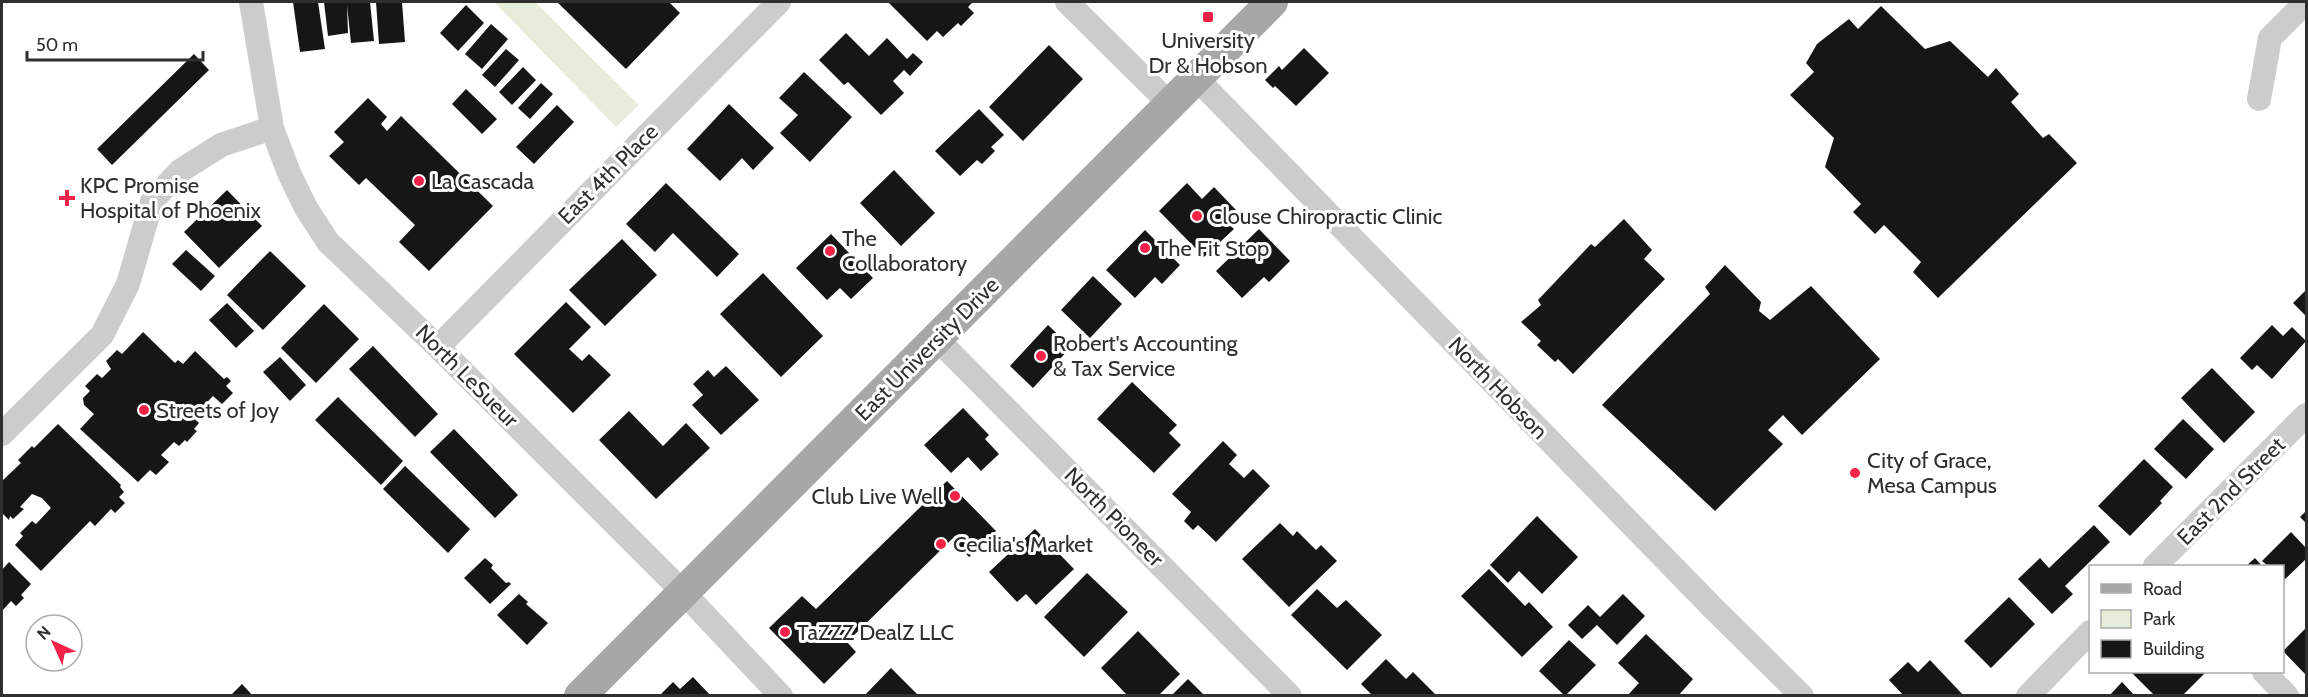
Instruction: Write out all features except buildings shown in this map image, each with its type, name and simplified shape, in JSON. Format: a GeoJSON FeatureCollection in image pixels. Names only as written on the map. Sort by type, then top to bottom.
{"type":"FeatureCollection","features":[{"type":"Feature","properties":{"kind":"main road","name":"East University Drive"},"geometry":{"type":"LineString","coordinates":[[580,696],[1272,2]]}},
{"type":"Feature","properties":{"kind":"street","name":"North LeSueur"},"geometry":{"type":"LineString","coordinates":[[250,2],[272,129],[306,208],[328,242],[438,346],[683,592],[781,696]]}},
{"type":"Feature","properties":{"kind":"street","name":"East 4th Place"},"geometry":{"type":"LineString","coordinates":[[438,346],[779,2]]}},
{"type":"Feature","properties":{"kind":"street"},"geometry":{"type":"LineString","coordinates":[[1067,2],[1170,104]]}},
{"type":"Feature","properties":{"kind":"street"},"geometry":{"type":"LineString","coordinates":[[2259,99],[2270,38],[2306,2]]}},
{"type":"Feature","properties":{"kind":"street","name":"North Hobson"},"geometry":{"type":"LineString","coordinates":[[1196,78],[1696,591],[1802,696]]}},
{"type":"Feature","properties":{"kind":"street"},"geometry":{"type":"LineString","coordinates":[[2,434],[102,335],[128,284],[152,201],[180,171],[221,145],[272,129]]}},
{"type":"Feature","properties":{"kind":"street","name":"North Pioneer"},"geometry":{"type":"LineString","coordinates":[[937,339],[1290,696]]}},
{"type":"Feature","properties":{"kind":"street","name":"East 2nd Street"},"geometry":{"type":"LineString","coordinates":[[2159,565],[2307,415]]}},
{"type":"Feature","properties":{"kind":"street"},"geometry":{"type":"LineString","coordinates":[[2028,696],[2089,634]]}},
{"type":"Feature","properties":{"kind":"street"},"geometry":{"type":"LineString","coordinates":[[2265,673],[2287,696]]}},
{"type":"Feature","properties":{"kind":"green space"},"geometry":{"type":"Polygon","coordinates":[[[494,2],[535,2],[639,105],[616,127],[494,2]]]}},
{"type":"Feature","properties":{"kind":"place","name":"University Dr & Hobson"},"geometry":{"type":"Point","coordinates":[1208,17]}},
{"type":"Feature","properties":{"kind":"place","name":"La Cascada"},"geometry":{"type":"Point","coordinates":[419,181]}},
{"type":"Feature","properties":{"kind":"place","name":"KPC Promise Hospital of Phoenix"},"geometry":{"type":"Point","coordinates":[67,198]}},
{"type":"Feature","properties":{"kind":"place","name":"Clouse Chiropractic Clinic"},"geometry":{"type":"Point","coordinates":[1197,216]}},
{"type":"Feature","properties":{"kind":"place","name":"The Fit Stop"},"geometry":{"type":"Point","coordinates":[1145,248]}},
{"type":"Feature","properties":{"kind":"place","name":"The Collaboratory"},"geometry":{"type":"Point","coordinates":[830,251]}},
{"type":"Feature","properties":{"kind":"place","name":"Robert's Accounting & Tax Service"},"geometry":{"type":"Point","coordinates":[1041,356]}},
{"type":"Feature","properties":{"kind":"place","name":"Streets of Joy"},"geometry":{"type":"Point","coordinates":[144,410]}},
{"type":"Feature","properties":{"kind":"place","name":"City of Grace, Mesa Campus"},"geometry":{"type":"Point","coordinates":[1855,473]}},
{"type":"Feature","properties":{"kind":"place","name":"Club Live Well"},"geometry":{"type":"Point","coordinates":[955,496]}},
{"type":"Feature","properties":{"kind":"place","name":"Cecilia's Market"},"geometry":{"type":"Point","coordinates":[941,544]}},
{"type":"Feature","properties":{"kind":"place","name":"TaZZZ DealZ LLC"},"geometry":{"type":"Point","coordinates":[785,632]}}]}
